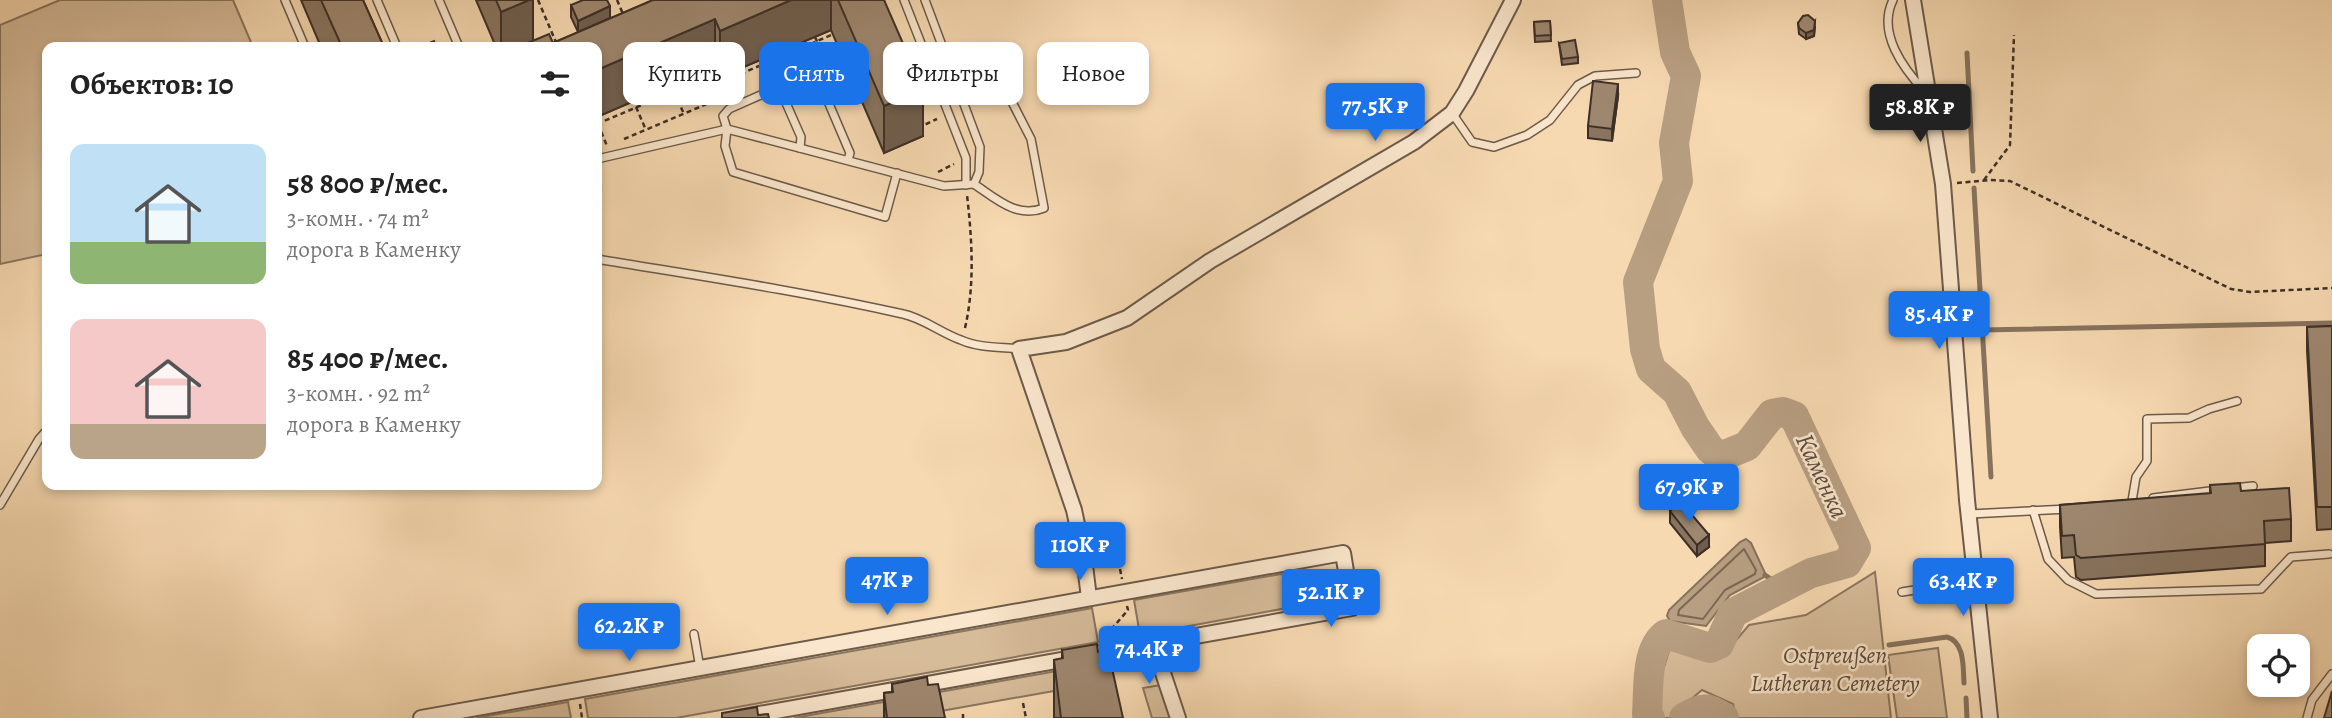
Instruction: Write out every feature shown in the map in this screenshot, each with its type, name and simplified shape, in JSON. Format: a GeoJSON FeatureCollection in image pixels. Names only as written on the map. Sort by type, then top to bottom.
{"type":"FeatureCollection","features":[{"type":"Feature","properties":{"kind":"street"},"geometry":{"type":"LineString","coordinates":[[1089,598],[1074,510],[1019,349],[1066,342],[1127,318],[1210,261],[1414,142],[1452,113],[1513,0]]}},
{"type":"Feature","properties":{"kind":"street"},"geometry":{"type":"LineString","coordinates":[[1913,0],[1943,184],[1990,718]]}},
{"type":"Feature","properties":{"kind":"street"},"geometry":{"type":"LineString","coordinates":[[421,718],[1343,552],[1352,608],[737,718]]}},
{"type":"Feature","properties":{"kind":"street"},"geometry":{"type":"LineString","coordinates":[[1153,643],[1178,718]]}},
{"type":"Feature","properties":{"kind":"lane"},"geometry":{"type":"LineString","coordinates":[[285,0],[302,42]]}},
{"type":"Feature","properties":{"kind":"lane"},"geometry":{"type":"LineString","coordinates":[[377,0],[395,42]]}},
{"type":"Feature","properties":{"kind":"lane"},"geometry":{"type":"LineString","coordinates":[[439,0],[457,42]]}},
{"type":"Feature","properties":{"kind":"lane"},"geometry":{"type":"LineString","coordinates":[[904,0],[966,158],[970,184]]}},
{"type":"Feature","properties":{"kind":"lane"},"geometry":{"type":"LineString","coordinates":[[925,0],[980,147],[979,173],[970,184]]}},
{"type":"Feature","properties":{"kind":"lane"},"geometry":{"type":"LineString","coordinates":[[1893,0],[1887,24],[1895,51],[1906,71],[1931,100]]}},
{"type":"Feature","properties":{"kind":"lane"},"geometry":{"type":"LineString","coordinates":[[1452,113],[1472,142],[1494,147],[1527,135],[1550,120],[1578,85],[1595,76],[1636,72]]}},
{"type":"Feature","properties":{"kind":"lane"},"geometry":{"type":"LineString","coordinates":[[759,96],[729,109],[723,116],[727,129],[725,146],[733,172],[885,217],[898,173]]}},
{"type":"Feature","properties":{"kind":"lane"},"geometry":{"type":"LineString","coordinates":[[787,105],[801,137],[800,148]]}},
{"type":"Feature","properties":{"kind":"lane"},"geometry":{"type":"LineString","coordinates":[[830,105],[850,153],[848,160]]}},
{"type":"Feature","properties":{"kind":"lane"},"geometry":{"type":"LineString","coordinates":[[602,158],[727,129],[944,186],[970,184],[1010,207],[1024,211],[1044,208],[1031,139],[1014,105]]}},
{"type":"Feature","properties":{"kind":"lane"},"geometry":{"type":"LineString","coordinates":[[602,260],[772,287],[908,315],[962,341],[980,346],[1019,349]]}},
{"type":"Feature","properties":{"kind":"lane"},"geometry":{"type":"LineString","coordinates":[[2132,501],[2136,477],[2147,461],[2147,419],[2189,418],[2208,408],[2236,401]]}},
{"type":"Feature","properties":{"kind":"lane"},"geometry":{"type":"LineString","coordinates":[[0,505],[42,436]]}},
{"type":"Feature","properties":{"kind":"lane"},"geometry":{"type":"LineString","coordinates":[[2120,503],[2253,486]]}},
{"type":"Feature","properties":{"kind":"lane"},"geometry":{"type":"LineString","coordinates":[[1970,514],[2083,508]]}},
{"type":"Feature","properties":{"kind":"lane"},"geometry":{"type":"LineString","coordinates":[[2033,510],[2048,559],[2068,580],[2096,594],[2260,589],[2291,557],[2329,554]]}},
{"type":"Feature","properties":{"kind":"lane"},"geometry":{"type":"LineString","coordinates":[[1902,592],[1976,580]]}},
{"type":"Feature","properties":{"kind":"lane"},"geometry":{"type":"LineString","coordinates":[[694,634],[700,668]]}},
{"type":"Feature","properties":{"kind":"lane"},"geometry":{"type":"LineString","coordinates":[[2307,718],[2312,700],[2332,674]]}},
{"type":"Feature","properties":{"kind":"path"},"geometry":{"type":"LineString","coordinates":[[538,0],[556,42]]}},
{"type":"Feature","properties":{"kind":"path"},"geometry":{"type":"LineString","coordinates":[[617,0],[625,18]]}},
{"type":"Feature","properties":{"kind":"path"},"geometry":{"type":"LineString","coordinates":[[815,37],[817,42],[844,30]]}},
{"type":"Feature","properties":{"kind":"path"},"geometry":{"type":"LineString","coordinates":[[1984,180],[2010,145],[2014,35]]}},
{"type":"Feature","properties":{"kind":"path"},"geometry":{"type":"LineString","coordinates":[[602,122],[641,105]]}},
{"type":"Feature","properties":{"kind":"path"},"geometry":{"type":"LineString","coordinates":[[680,105],[684,114]]}},
{"type":"Feature","properties":{"kind":"path"},"geometry":{"type":"LineString","coordinates":[[727,105],[729,109]]}},
{"type":"Feature","properties":{"kind":"path"},"geometry":{"type":"LineString","coordinates":[[636,107],[646,130]]}},
{"type":"Feature","properties":{"kind":"path"},"geometry":{"type":"LineString","coordinates":[[919,113],[924,125],[949,114]]}},
{"type":"Feature","properties":{"kind":"path"},"geometry":{"type":"LineString","coordinates":[[602,135],[607,146]]}},
{"type":"Feature","properties":{"kind":"path"},"geometry":{"type":"LineString","coordinates":[[1943,184],[1984,180],[2010,181],[2231,289],[2250,292],[2332,288]]}},
{"type":"Feature","properties":{"kind":"path"},"geometry":{"type":"LineString","coordinates":[[962,341],[971,302],[970,184]]}},
{"type":"Feature","properties":{"kind":"path"},"geometry":{"type":"LineString","coordinates":[[1110,641],[1109,632],[1128,610],[1126,603]]}},
{"type":"Feature","properties":{"kind":"path"},"geometry":{"type":"LineString","coordinates":[[579,699],[582,718]]}},
{"type":"Feature","properties":{"kind":"path"},"geometry":{"type":"LineString","coordinates":[[1023,703],[1026,718]]}},
{"type":"Feature","properties":{"kind":"green space"},"geometry":{"type":"Polygon","coordinates":[[[60,0],[233,0],[251,42],[42,42],[42,255],[0,264],[0,25],[60,0]]]}},
{"type":"Feature","properties":{"kind":"green space","name":"Ostpreußen Lutheran Cemetery"},"geometry":{"type":"Polygon","coordinates":[[[1875,572],[1891,718],[1736,718],[1733,704],[1702,690],[1669,718],[1662,718],[1656,692],[1670,648],[1726,652],[1749,625],[1806,615],[1875,572]]]}},
{"type":"Feature","properties":{"kind":"green space"},"geometry":{"type":"Polygon","coordinates":[[[1281,574],[1292,580],[1297,589],[1295,599],[1287,608],[1140,635],[1134,600],[1281,574]]]}},
{"type":"Feature","properties":{"kind":"green space"},"geometry":{"type":"Polygon","coordinates":[[[1092,608],[1098,642],[676,718],[588,718],[585,699],[1092,608]]]}},
{"type":"Feature","properties":{"kind":"green space"},"geometry":{"type":"Polygon","coordinates":[[[1938,648],[1947,718],[1897,718],[1888,655],[1938,648]]]}},
{"type":"Feature","properties":{"kind":"green space"},"geometry":{"type":"Polygon","coordinates":[[[1102,663],[1093,684],[902,718],[794,718],[1102,663]]]}},
{"type":"Feature","properties":{"kind":"green space"},"geometry":{"type":"Polygon","coordinates":[[[1161,685],[1172,718],[1152,718],[1143,688],[1161,685]]]}},
{"type":"Feature","properties":{"kind":"green space"},"geometry":{"type":"Polygon","coordinates":[[[568,702],[571,718],[476,718],[568,702]]]}},
{"type":"Feature","properties":{"kind":"water"},"geometry":{"type":"Polygon","coordinates":[[[1746,539],[1751,543],[1765,573],[1764,577],[1730,595],[1706,626],[1670,621],[1667,616],[1669,610],[1746,539]]]}},
{"type":"Feature","properties":{"kind":"building"},"geometry":{"type":"Polygon","coordinates":[[[321,0],[363,0],[382,42],[340,42],[321,0]]]}},
{"type":"Feature","properties":{"kind":"building"},"geometry":{"type":"Polygon","coordinates":[[[496,0],[529,0],[501,12],[496,0]]]}},
{"type":"Feature","properties":{"kind":"building"},"geometry":{"type":"Polygon","coordinates":[[[583,0],[607,0],[610,6],[578,21],[571,5],[583,0]]]}},
{"type":"Feature","properties":{"kind":"building"},"geometry":{"type":"Polygon","coordinates":[[[653,0],[791,0],[720,31],[715,19],[662,42],[623,42],[623,59],[602,68],[602,42],[555,42],[653,0]]]}},
{"type":"Feature","properties":{"kind":"building"},"geometry":{"type":"Polygon","coordinates":[[[838,0],[884,0],[902,42],[883,42],[883,104],[869,71],[869,42],[856,42],[838,0]]]}},
{"type":"Feature","properties":{"kind":"building"},"geometry":{"type":"Polygon","coordinates":[[[1808,15],[1815,21],[1814,30],[1806,33],[1799,28],[1798,23],[1803,16],[1808,15]]]}},
{"type":"Feature","properties":{"kind":"building"},"geometry":{"type":"Polygon","coordinates":[[[1550,21],[1551,35],[1535,36],[1534,22],[1550,21]]]}},
{"type":"Feature","properties":{"kind":"building"},"geometry":{"type":"Polygon","coordinates":[[[549,34],[553,42],[530,42],[549,34]]]}},
{"type":"Feature","properties":{"kind":"building"},"geometry":{"type":"Polygon","coordinates":[[[1575,40],[1578,57],[1562,59],[1559,43],[1575,40]]]}},
{"type":"Feature","properties":{"kind":"building"},"geometry":{"type":"Polygon","coordinates":[[[1593,81],[1618,84],[1612,129],[1588,126],[1593,81]]]}},
{"type":"Feature","properties":{"kind":"building"},"geometry":{"type":"Polygon","coordinates":[[[2332,326],[2332,507],[2317,507],[2307,327],[2332,326]]]}},
{"type":"Feature","properties":{"kind":"building"},"geometry":{"type":"Polygon","coordinates":[[[2240,483],[2241,491],[2289,488],[2291,519],[2264,521],[2265,544],[2081,558],[2076,555],[2074,535],[2062,536],[2060,505],[2211,493],[2210,485],[2240,483]]]}},
{"type":"Feature","properties":{"kind":"building"},"geometry":{"type":"Polygon","coordinates":[[[1681,502],[1709,535],[1697,545],[1670,511],[1681,502]]]}},
{"type":"Feature","properties":{"kind":"building"},"geometry":{"type":"Polygon","coordinates":[[[1097,644],[1098,652],[1108,650],[1123,718],[1061,718],[1054,660],[1063,658],[1062,650],[1097,644]]]}},
{"type":"Feature","properties":{"kind":"building"},"geometry":{"type":"Polygon","coordinates":[[[927,677],[928,685],[938,684],[945,718],[887,718],[884,693],[893,692],[892,684],[927,677]]]}},
{"type":"Feature","properties":{"kind":"building"},"geometry":{"type":"Polygon","coordinates":[[[2332,691],[2332,718],[2324,718],[2332,691]]]}},
{"type":"Feature","properties":{"kind":"building"},"geometry":{"type":"Polygon","coordinates":[[[757,707],[758,715],[768,714],[769,718],[722,718],[722,713],[757,707]]]}},
{"type":"Feature","properties":{"kind":"waterway","name":"Каменка"},"geometry":{"type":"LineString","coordinates":[[1650,718],[1647,714],[1651,659],[1654,649],[1666,634],[1710,648],[1719,644],[1733,613],[1811,573],[1847,563],[1856,548],[1794,416],[1783,412],[1772,414],[1747,446],[1720,457],[1710,449],[1695,427],[1677,392],[1651,369],[1645,349],[1638,282],[1678,181],[1674,143],[1686,76],[1675,52],[1667,0]]}},
{"type":"Feature","properties":{"kind":"waterway"},"geometry":{"type":"LineString","coordinates":[[1967,53],[1973,171]]}},
{"type":"Feature","properties":{"kind":"waterway"},"geometry":{"type":"LineString","coordinates":[[1974,188],[1991,477]]}},
{"type":"Feature","properties":{"kind":"waterway"},"geometry":{"type":"LineString","coordinates":[[1982,330],[2332,323]]}},
{"type":"Feature","properties":{"kind":"waterway"},"geometry":{"type":"LineString","coordinates":[[1765,575],[1782,587]]}},
{"type":"Feature","properties":{"kind":"waterway"},"geometry":{"type":"LineString","coordinates":[[1889,645],[1947,637],[1953,640],[1962,656],[1964,683]]}},
{"type":"Feature","properties":{"kind":"waterway"},"geometry":{"type":"LineString","coordinates":[[1966,698],[1967,718]]}},
{"type":"Feature","properties":{"kind":"waterway","name":"Каменка"},"geometry":{"type":"LineString","coordinates":[[1684,718],[1704,709],[1724,718]]}}]}
